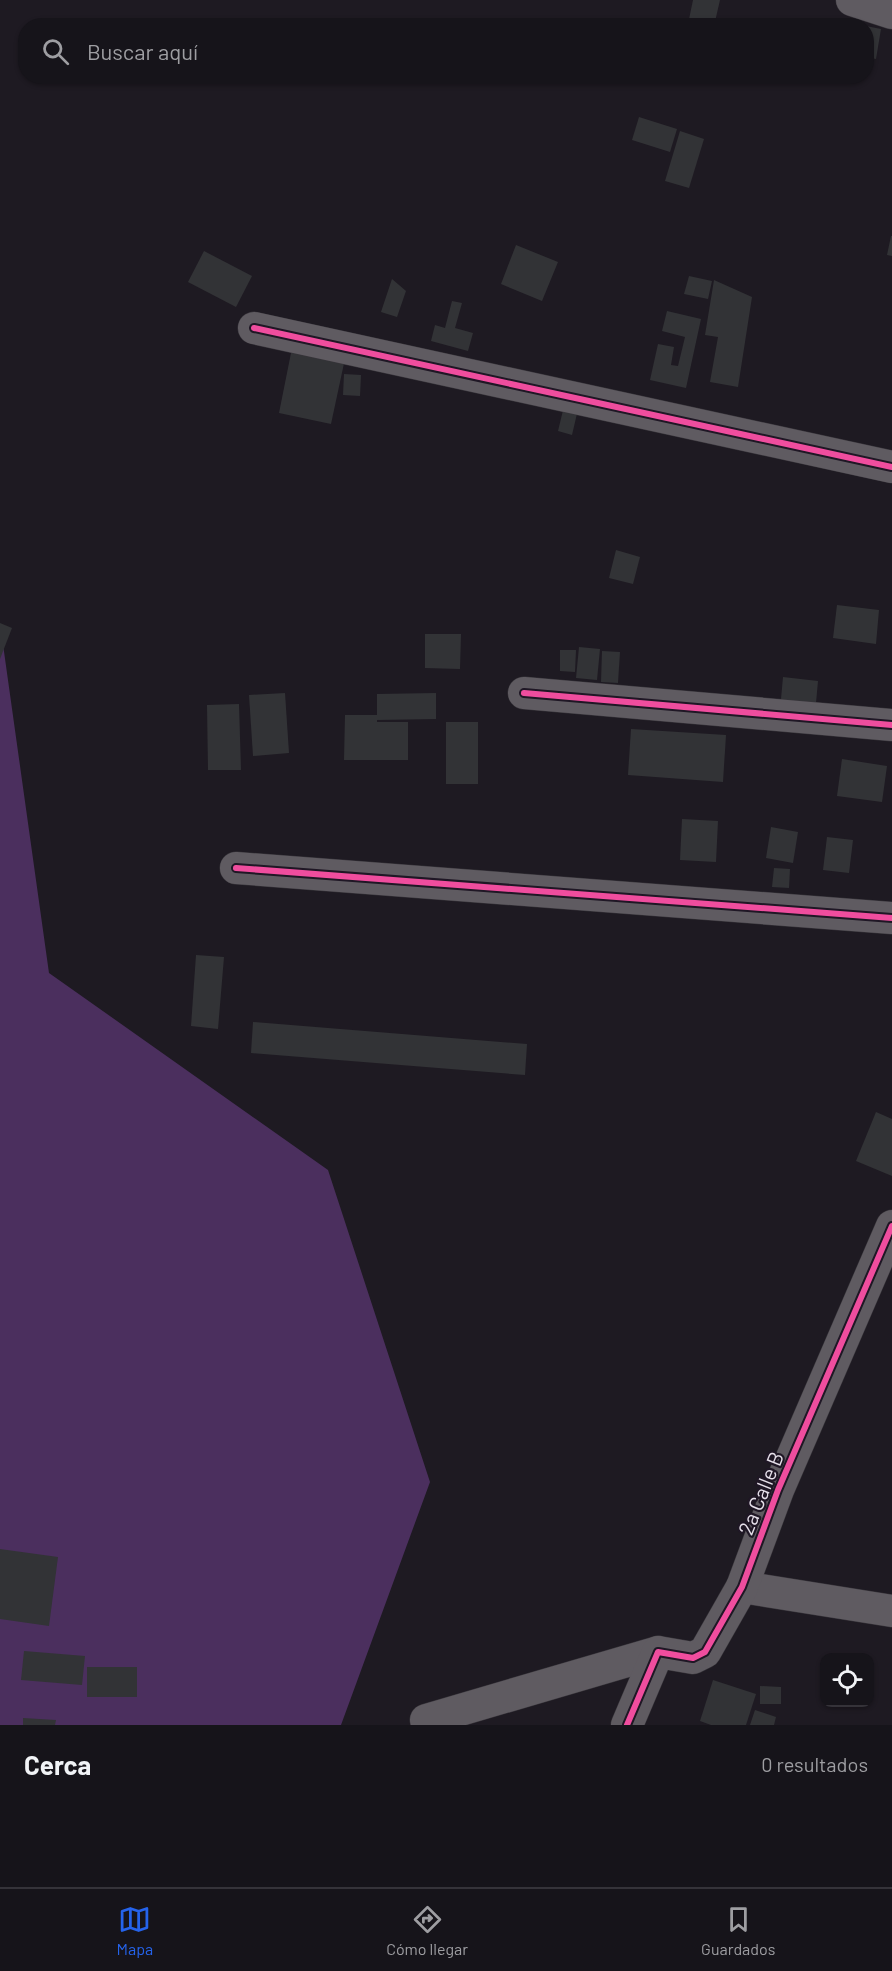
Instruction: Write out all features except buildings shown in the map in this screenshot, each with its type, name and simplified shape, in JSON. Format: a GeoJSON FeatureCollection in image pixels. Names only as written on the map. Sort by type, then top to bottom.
{"type":"FeatureCollection","features":[{"type":"Feature","properties":{"kind":"street"},"geometry":{"type":"LineString","coordinates":[[852,0],[892,13]]}},
{"type":"Feature","properties":{"kind":"street"},"geometry":{"type":"LineString","coordinates":[[254,328],[892,467]]}},
{"type":"Feature","properties":{"kind":"street"},"geometry":{"type":"LineString","coordinates":[[524,693],[892,725]]}},
{"type":"Feature","properties":{"kind":"street"},"geometry":{"type":"LineString","coordinates":[[236,868],[892,918]]}},
{"type":"Feature","properties":{"kind":"street","name":"2a Calle B"},"geometry":{"type":"LineString","coordinates":[[658,1652],[693,1658],[705,1652],[742,1587],[778,1490],[892,1226]]}},
{"type":"Feature","properties":{"kind":"street"},"geometry":{"type":"LineString","coordinates":[[742,1587],[892,1611]]}},
{"type":"Feature","properties":{"kind":"street"},"geometry":{"type":"LineString","coordinates":[[426,1720],[658,1652]]}},
{"type":"Feature","properties":{"kind":"street"},"geometry":{"type":"LineString","coordinates":[[627,1725],[658,1652]]}},
{"type":"Feature","properties":{"kind":"shaded area"},"geometry":{"type":"Polygon","coordinates":[[[0,623],[49,973],[328,1170],[430,1482],[341,1725],[0,1725],[0,623]]]}},
{"type":"Feature","properties":{"kind":"cycle path"},"geometry":{"type":"LineString","coordinates":[[254,328],[892,467]]}},
{"type":"Feature","properties":{"kind":"cycle path"},"geometry":{"type":"LineString","coordinates":[[524,693],[892,725]]}},
{"type":"Feature","properties":{"kind":"cycle path"},"geometry":{"type":"LineString","coordinates":[[236,868],[892,918]]}},
{"type":"Feature","properties":{"kind":"cycle path"},"geometry":{"type":"LineString","coordinates":[[627,1725],[658,1652],[693,1658],[705,1652],[742,1587],[778,1490],[892,1226]]}}]}
